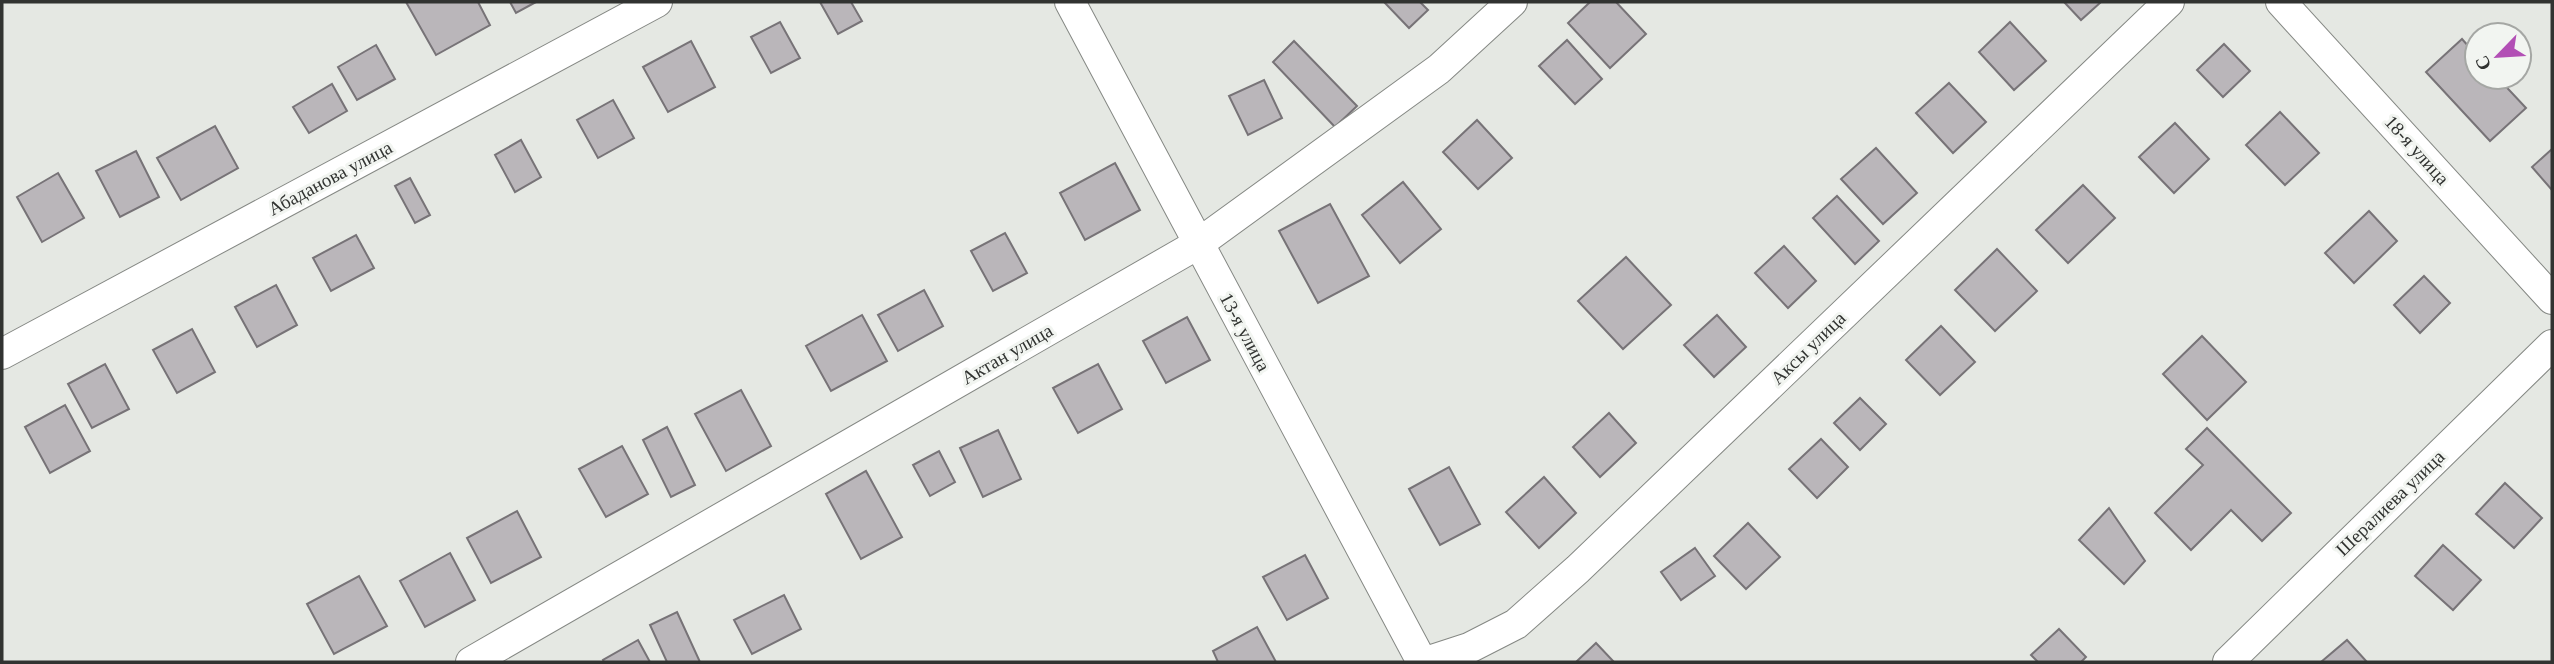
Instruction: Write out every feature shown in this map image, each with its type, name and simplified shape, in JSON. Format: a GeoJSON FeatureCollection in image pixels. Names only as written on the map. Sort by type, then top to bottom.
{"type":"FeatureCollection","features":[{"type":"Feature","properties":{"kind":"street","name":"Абаданова улица"},"geometry":{"type":"LineString","coordinates":[[2,354],[657,2]]}},
{"type":"Feature","properties":{"kind":"street","name":"13-я улица"},"geometry":{"type":"LineString","coordinates":[[1070,2],[1424,662]]}},
{"type":"Feature","properties":{"kind":"street","name":"Актан улица"},"geometry":{"type":"LineString","coordinates":[[471,662],[1198,244],[1439,69],[1512,2]]}},
{"type":"Feature","properties":{"kind":"street","name":"Аксы улица"},"geometry":{"type":"LineString","coordinates":[[1424,662],[1469,648],[1516,624],[1578,569],[2169,2]]}},
{"type":"Feature","properties":{"kind":"street","name":"18-я улица"},"geometry":{"type":"LineString","coordinates":[[2281,2],[2552,299]]}},
{"type":"Feature","properties":{"kind":"street","name":"Шералиева улица"},"geometry":{"type":"LineString","coordinates":[[2238,659],[2552,345]]}},
{"type":"Feature","properties":{"kind":"building"},"geometry":{"type":"Polygon","coordinates":[[[406,2],[478,2],[490,25],[436,55],[406,2]]]}},
{"type":"Feature","properties":{"kind":"building"},"geometry":{"type":"Polygon","coordinates":[[[510,2],[536,2],[516,13],[510,2]]]}},
{"type":"Feature","properties":{"kind":"building"},"geometry":{"type":"Polygon","coordinates":[[[820,2],[851,2],[862,21],[838,34],[820,2]]]}},
{"type":"Feature","properties":{"kind":"building"},"geometry":{"type":"Polygon","coordinates":[[[1384,2],[1420,2],[1428,10],[1409,28],[1384,2]]]}},
{"type":"Feature","properties":{"kind":"building"},"geometry":{"type":"Polygon","coordinates":[[[1590,2],[1616,2],[1646,34],[1610,68],[1568,23],[1590,2]]]}},
{"type":"Feature","properties":{"kind":"building"},"geometry":{"type":"Polygon","coordinates":[[[2064,2],[2101,2],[2081,20],[2064,2]]]}},
{"type":"Feature","properties":{"kind":"building"},"geometry":{"type":"Polygon","coordinates":[[[780,22],[800,58],[771,73],[751,37],[780,22]]]}},
{"type":"Feature","properties":{"kind":"building"},"geometry":{"type":"Polygon","coordinates":[[[2010,22],[2046,61],[2014,90],[1979,52],[2010,22]]]}},
{"type":"Feature","properties":{"kind":"building"},"geometry":{"type":"Polygon","coordinates":[[[2462,39],[2463,91],[2510,91],[2526,108],[2490,141],[2426,72],[2462,39]]]}},
{"type":"Feature","properties":{"kind":"building"},"geometry":{"type":"Polygon","coordinates":[[[1567,40],[1602,79],[1575,104],[1539,66],[1567,40]]]}},
{"type":"Feature","properties":{"kind":"building"},"geometry":{"type":"Polygon","coordinates":[[[691,41],[715,87],[668,112],[643,67],[691,41]]]}},
{"type":"Feature","properties":{"kind":"building"},"geometry":{"type":"Polygon","coordinates":[[[1294,41],[1357,106],[1335,127],[1273,62],[1294,41]]]}},
{"type":"Feature","properties":{"kind":"building"},"geometry":{"type":"Polygon","coordinates":[[[2224,44],[2250,71],[2223,97],[2197,70],[2224,44]]]}},
{"type":"Feature","properties":{"kind":"building"},"geometry":{"type":"Polygon","coordinates":[[[376,45],[395,79],[357,100],[338,67],[376,45]]]}},
{"type":"Feature","properties":{"kind":"building"},"geometry":{"type":"Polygon","coordinates":[[[1264,80],[1282,118],[1248,135],[1229,96],[1264,80]]]}},
{"type":"Feature","properties":{"kind":"building"},"geometry":{"type":"Polygon","coordinates":[[[1949,83],[1986,122],[1953,153],[1916,113],[1949,83]]]}},
{"type":"Feature","properties":{"kind":"building"},"geometry":{"type":"Polygon","coordinates":[[[332,84],[347,111],[309,133],[293,107],[332,84]]]}},
{"type":"Feature","properties":{"kind":"building"},"geometry":{"type":"Polygon","coordinates":[[[613,100],[634,138],[598,158],[577,120],[613,100]]]}},
{"type":"Feature","properties":{"kind":"building"},"geometry":{"type":"Polygon","coordinates":[[[2280,112],[2319,153],[2285,185],[2246,145],[2280,112]]]}},
{"type":"Feature","properties":{"kind":"building"},"geometry":{"type":"Polygon","coordinates":[[[1477,120],[1512,158],[1478,189],[1443,152],[1477,120]]]}},
{"type":"Feature","properties":{"kind":"building"},"geometry":{"type":"Polygon","coordinates":[[[2175,123],[2209,159],[2174,193],[2139,157],[2175,123]]]}},
{"type":"Feature","properties":{"kind":"building"},"geometry":{"type":"Polygon","coordinates":[[[215,126],[238,168],[181,200],[157,158],[215,126]]]}},
{"type":"Feature","properties":{"kind":"building"},"geometry":{"type":"Polygon","coordinates":[[[521,140],[541,177],[515,192],[495,155],[521,140]]]}},
{"type":"Feature","properties":{"kind":"building"},"geometry":{"type":"Polygon","coordinates":[[[1876,148],[1917,193],[1883,224],[1841,179],[1876,148]]]}},
{"type":"Feature","properties":{"kind":"building"},"geometry":{"type":"Polygon","coordinates":[[[2552,149],[2552,190],[2532,167],[2552,149]]]}},
{"type":"Feature","properties":{"kind":"building"},"geometry":{"type":"Polygon","coordinates":[[[136,151],[159,197],[120,217],[96,171],[136,151]]]}},
{"type":"Feature","properties":{"kind":"building"},"geometry":{"type":"Polygon","coordinates":[[[1115,163],[1140,210],[1085,240],[1060,193],[1115,163]]]}},
{"type":"Feature","properties":{"kind":"building"},"geometry":{"type":"Polygon","coordinates":[[[58,173],[84,218],[42,242],[17,197],[58,173]]]}},
{"type":"Feature","properties":{"kind":"building"},"geometry":{"type":"Polygon","coordinates":[[[410,178],[430,215],[415,223],[395,186],[410,178]]]}},
{"type":"Feature","properties":{"kind":"building"},"geometry":{"type":"Polygon","coordinates":[[[1403,182],[1441,229],[1400,263],[1362,215],[1403,182]]]}},
{"type":"Feature","properties":{"kind":"building"},"geometry":{"type":"Polygon","coordinates":[[[2083,185],[2115,218],[2068,263],[2036,230],[2083,185]]]}},
{"type":"Feature","properties":{"kind":"building"},"geometry":{"type":"Polygon","coordinates":[[[1837,196],[1879,241],[1855,264],[1813,218],[1837,196]]]}},
{"type":"Feature","properties":{"kind":"building"},"geometry":{"type":"Polygon","coordinates":[[[1330,204],[1369,276],[1318,303],[1279,231],[1330,204]]]}},
{"type":"Feature","properties":{"kind":"building"},"geometry":{"type":"Polygon","coordinates":[[[2369,211],[2397,241],[2354,283],[2325,253],[2369,211]]]}},
{"type":"Feature","properties":{"kind":"building"},"geometry":{"type":"Polygon","coordinates":[[[1005,233],[1027,273],[993,291],[971,251],[1005,233]]]}},
{"type":"Feature","properties":{"kind":"building"},"geometry":{"type":"Polygon","coordinates":[[[356,235],[374,268],[331,291],[313,258],[356,235]]]}},
{"type":"Feature","properties":{"kind":"building"},"geometry":{"type":"Polygon","coordinates":[[[1784,246],[1816,281],[1788,308],[1755,273],[1784,246]]]}},
{"type":"Feature","properties":{"kind":"building"},"geometry":{"type":"Polygon","coordinates":[[[1997,249],[2037,291],[1995,331],[1955,290],[1997,249]]]}},
{"type":"Feature","properties":{"kind":"building"},"geometry":{"type":"Polygon","coordinates":[[[1626,257],[1671,305],[1623,349],[1578,301],[1626,257]]]}},
{"type":"Feature","properties":{"kind":"building"},"geometry":{"type":"Polygon","coordinates":[[[2424,276],[2450,303],[2420,333],[2394,305],[2424,276]]]}},
{"type":"Feature","properties":{"kind":"building"},"geometry":{"type":"Polygon","coordinates":[[[276,285],[297,325],[257,347],[235,307],[276,285]]]}},
{"type":"Feature","properties":{"kind":"building"},"geometry":{"type":"Polygon","coordinates":[[[924,290],[943,326],[898,351],[878,315],[924,290]]]}},
{"type":"Feature","properties":{"kind":"building"},"geometry":{"type":"Polygon","coordinates":[[[862,315],[887,361],[831,391],[806,346],[862,315]]]}},
{"type":"Feature","properties":{"kind":"building"},"geometry":{"type":"Polygon","coordinates":[[[1717,315],[1746,347],[1714,377],[1684,345],[1717,315]]]}},
{"type":"Feature","properties":{"kind":"building"},"geometry":{"type":"Polygon","coordinates":[[[1187,317],[1210,360],[1166,383],[1143,341],[1187,317]]]}},
{"type":"Feature","properties":{"kind":"building"},"geometry":{"type":"Polygon","coordinates":[[[1941,326],[1975,362],[1940,395],[1906,360],[1941,326]]]}},
{"type":"Feature","properties":{"kind":"building"},"geometry":{"type":"Polygon","coordinates":[[[192,329],[215,372],[177,393],[153,350],[192,329]]]}},
{"type":"Feature","properties":{"kind":"building"},"geometry":{"type":"Polygon","coordinates":[[[2202,336],[2246,382],[2207,420],[2163,374],[2202,336]]]}},
{"type":"Feature","properties":{"kind":"building"},"geometry":{"type":"Polygon","coordinates":[[[105,364],[129,409],[92,428],[68,384],[105,364]]]}},
{"type":"Feature","properties":{"kind":"building"},"geometry":{"type":"Polygon","coordinates":[[[1098,364],[1122,409],[1078,433],[1053,388],[1098,364]]]}},
{"type":"Feature","properties":{"kind":"building"},"geometry":{"type":"Polygon","coordinates":[[[741,390],[771,446],[726,471],[695,414],[741,390]]]}},
{"type":"Feature","properties":{"kind":"building"},"geometry":{"type":"Polygon","coordinates":[[[1860,398],[1886,424],[1860,450],[1834,423],[1860,398]]]}},
{"type":"Feature","properties":{"kind":"building"},"geometry":{"type":"Polygon","coordinates":[[[65,405],[90,451],[50,473],[25,427],[65,405]]]}},
{"type":"Feature","properties":{"kind":"building"},"geometry":{"type":"Polygon","coordinates":[[[1609,413],[1636,443],[1600,477],[1573,447],[1609,413]]]}},
{"type":"Feature","properties":{"kind":"building"},"geometry":{"type":"Polygon","coordinates":[[[667,427],[695,485],[671,497],[643,440],[667,427]]]}},
{"type":"Feature","properties":{"kind":"building"},"geometry":{"type":"Polygon","coordinates":[[[2207,428],[2291,513],[2262,541],[2231,510],[2191,550],[2155,513],[2203,465],[2186,449],[2207,428]]]}},
{"type":"Feature","properties":{"kind":"building"},"geometry":{"type":"Polygon","coordinates":[[[998,430],[1021,479],[983,497],[960,448],[998,430]]]}},
{"type":"Feature","properties":{"kind":"building"},"geometry":{"type":"Polygon","coordinates":[[[1821,439],[1848,467],[1817,498],[1789,469],[1821,439]]]}},
{"type":"Feature","properties":{"kind":"building"},"geometry":{"type":"Polygon","coordinates":[[[622,446],[648,494],[606,517],[579,469],[622,446]]]}},
{"type":"Feature","properties":{"kind":"building"},"geometry":{"type":"Polygon","coordinates":[[[939,451],[955,482],[930,496],[913,465],[939,451]]]}},
{"type":"Feature","properties":{"kind":"building"},"geometry":{"type":"Polygon","coordinates":[[[1449,467],[1480,524],[1440,545],[1409,489],[1449,467]]]}},
{"type":"Feature","properties":{"kind":"building"},"geometry":{"type":"Polygon","coordinates":[[[866,471],[902,537],[861,559],[826,494],[866,471]]]}},
{"type":"Feature","properties":{"kind":"building"},"geometry":{"type":"Polygon","coordinates":[[[1544,477],[1576,513],[1539,548],[1506,512],[1544,477]]]}},
{"type":"Feature","properties":{"kind":"building"},"geometry":{"type":"Polygon","coordinates":[[[2505,483],[2542,518],[2514,548],[2476,514],[2505,483]]]}},
{"type":"Feature","properties":{"kind":"building"},"geometry":{"type":"Polygon","coordinates":[[[2109,508],[2145,561],[2124,584],[2079,540],[2109,508]]]}},
{"type":"Feature","properties":{"kind":"building"},"geometry":{"type":"Polygon","coordinates":[[[517,511],[541,557],[491,583],[467,538],[517,511]]]}},
{"type":"Feature","properties":{"kind":"building"},"geometry":{"type":"Polygon","coordinates":[[[1748,523],[1780,557],[1746,589],[1714,556],[1748,523]]]}},
{"type":"Feature","properties":{"kind":"building"},"geometry":{"type":"Polygon","coordinates":[[[2443,545],[2481,580],[2453,610],[2415,576],[2443,545]]]}},
{"type":"Feature","properties":{"kind":"building"},"geometry":{"type":"Polygon","coordinates":[[[1695,548],[1715,576],[1681,600],[1661,572],[1695,548]]]}},
{"type":"Feature","properties":{"kind":"building"},"geometry":{"type":"Polygon","coordinates":[[[450,553],[475,600],[425,627],[400,581],[450,553]]]}},
{"type":"Feature","properties":{"kind":"building"},"geometry":{"type":"Polygon","coordinates":[[[1305,555],[1328,598],[1287,620],[1263,577],[1305,555]]]}},
{"type":"Feature","properties":{"kind":"building"},"geometry":{"type":"Polygon","coordinates":[[[359,576],[387,626],[334,654],[307,604],[359,576]]]}},
{"type":"Feature","properties":{"kind":"building"},"geometry":{"type":"Polygon","coordinates":[[[784,595],[801,629],[752,654],[734,620],[784,595]]]}},
{"type":"Feature","properties":{"kind":"building"},"geometry":{"type":"Polygon","coordinates":[[[677,612],[700,662],[667,662],[650,625],[677,612]]]}},
{"type":"Feature","properties":{"kind":"building"},"geometry":{"type":"Polygon","coordinates":[[[1257,627],[1276,662],[1218,662],[1213,651],[1257,627]]]}},
{"type":"Feature","properties":{"kind":"building"},"geometry":{"type":"Polygon","coordinates":[[[2059,629],[2086,657],[2081,662],[2038,662],[2031,655],[2059,629]]]}},
{"type":"Feature","properties":{"kind":"building"},"geometry":{"type":"Polygon","coordinates":[[[638,640],[650,662],[604,662],[603,660],[638,640]]]}},
{"type":"Feature","properties":{"kind":"building"},"geometry":{"type":"Polygon","coordinates":[[[2347,640],[2367,662],[2321,662],[2347,640]]]}},
{"type":"Feature","properties":{"kind":"building"},"geometry":{"type":"Polygon","coordinates":[[[1596,643],[1614,662],[1576,662],[1596,643]]]}}]}
